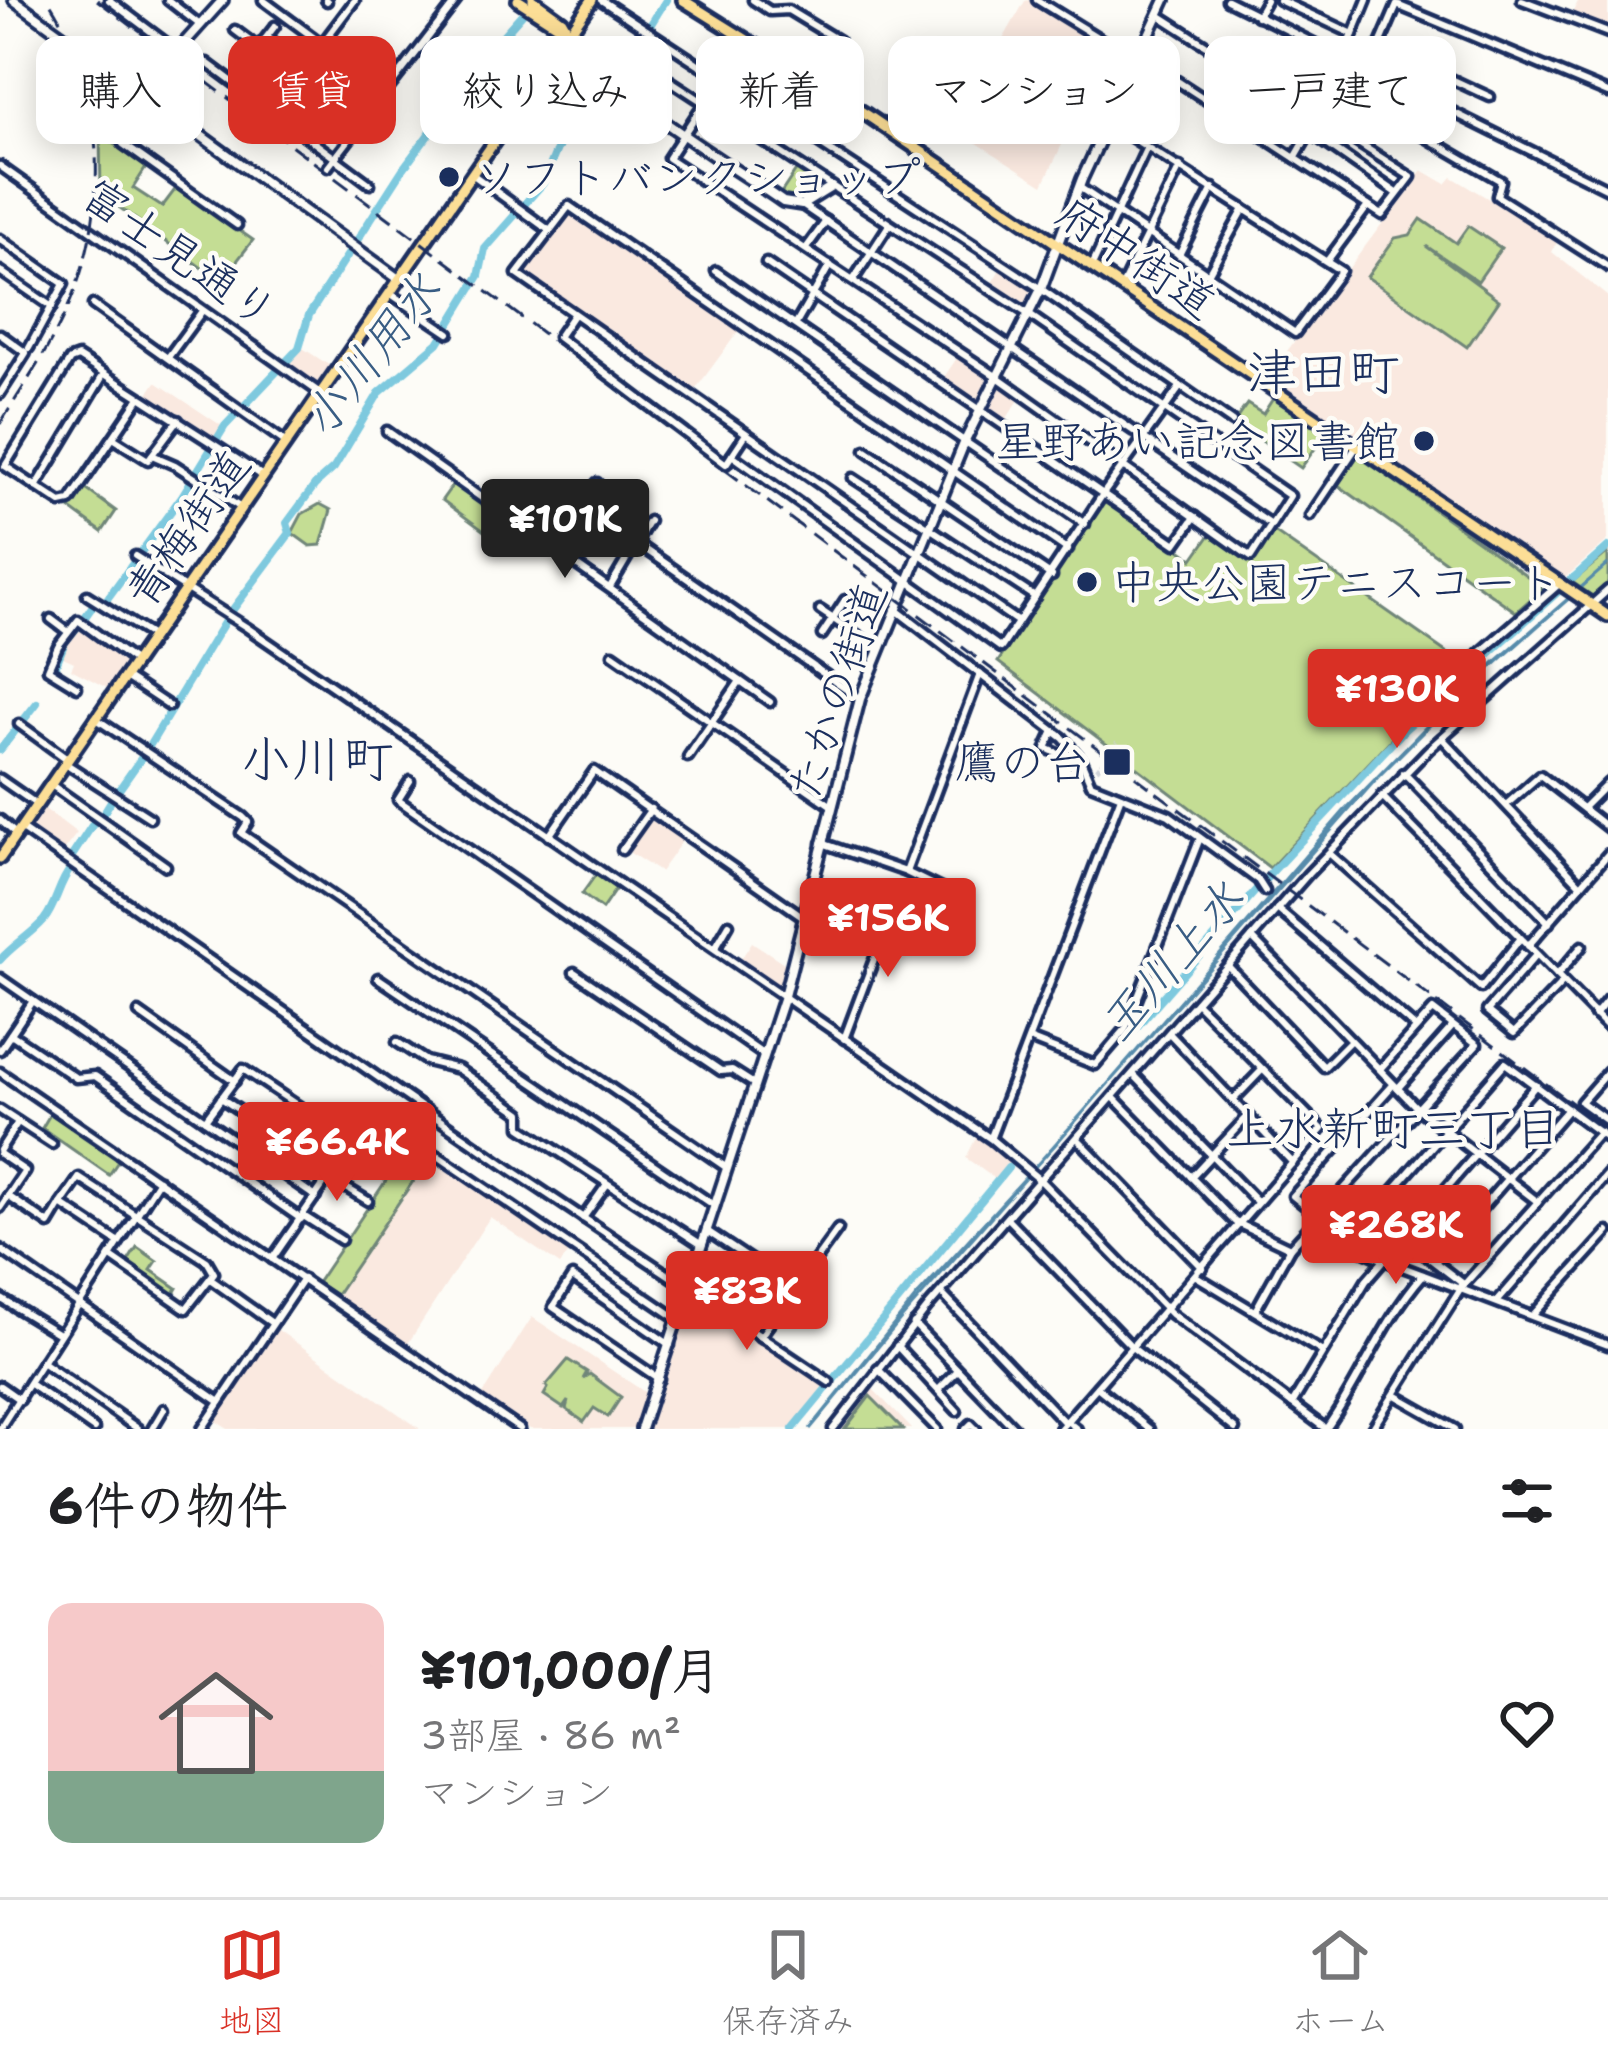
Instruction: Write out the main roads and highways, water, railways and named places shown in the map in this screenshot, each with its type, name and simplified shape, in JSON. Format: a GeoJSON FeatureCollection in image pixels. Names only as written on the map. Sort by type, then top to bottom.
{"type":"FeatureCollection","features":[{"type":"Feature","properties":{"kind":"main road"},"geometry":{"type":"LineString","coordinates":[[518,0],[569,33]]}},
{"type":"Feature","properties":{"kind":"main road"},"geometry":{"type":"LineString","coordinates":[[533,0],[562,21],[569,33]]}},
{"type":"Feature","properties":{"kind":"main road","name":"青梅街道"},"geometry":{"type":"LineString","coordinates":[[0,858],[596,0]]}},
{"type":"Feature","properties":{"kind":"main road","name":"府中街道"},"geometry":{"type":"LineString","coordinates":[[683,0],[853,106],[1608,616]]}},
{"type":"Feature","properties":{"kind":"water"},"geometry":{"type":"Polygon","coordinates":[[[1608,564],[1457,698],[1379,776],[1099,1095],[1344,811],[1457,695],[1608,564]]]}},
{"type":"Feature","properties":{"kind":"water"},"geometry":{"type":"Polygon","coordinates":[[[1035,1167],[902,1318],[810,1429],[916,1297],[1035,1167]]]}},
{"type":"Feature","properties":{"kind":"waterway","name":"小川用水"},"geometry":{"type":"LineString","coordinates":[[644,36],[666,0]]}},
{"type":"Feature","properties":{"kind":"waterway"},"geometry":{"type":"LineString","coordinates":[[107,599],[182,496],[225,426],[299,348],[309,315],[403,169],[522,14]]}},
{"type":"Feature","properties":{"kind":"waterway","name":"小川用水"},"geometry":{"type":"LineString","coordinates":[[231,612],[290,533],[287,523],[334,468],[379,393],[438,343],[479,276],[485,249],[543,183],[561,144]]}},
{"type":"Feature","properties":{"kind":"waterway","name":"玉川上水"},"geometry":{"type":"LineString","coordinates":[[1133,1031],[1405,729],[1608,547]]}},
{"type":"Feature","properties":{"kind":"waterway"},"geometry":{"type":"LineString","coordinates":[[83,620],[92,607]]}},
{"type":"Feature","properties":{"kind":"waterway","name":"小川用水"},"geometry":{"type":"LineString","coordinates":[[148,748],[225,621]]}},
{"type":"Feature","properties":{"kind":"waterway"},"geometry":{"type":"LineString","coordinates":[[55,667],[78,626]]}},
{"type":"Feature","properties":{"kind":"waterway"},"geometry":{"type":"LineString","coordinates":[[0,750],[37,703]]}},
{"type":"Feature","properties":{"kind":"waterway","name":"小川用水"},"geometry":{"type":"LineString","coordinates":[[118,791],[142,757]]}},
{"type":"Feature","properties":{"kind":"waterway","name":"小川用水"},"geometry":{"type":"LineString","coordinates":[[103,814],[111,801]]}},
{"type":"Feature","properties":{"kind":"waterway","name":"小川用水"},"geometry":{"type":"LineString","coordinates":[[72,856],[95,821]]}},
{"type":"Feature","properties":{"kind":"waterway","name":"小川用水"},"geometry":{"type":"LineString","coordinates":[[0,960],[44,920],[69,864]]}},
{"type":"Feature","properties":{"kind":"waterway"},"geometry":{"type":"LineString","coordinates":[[793,1429],[1008,1168]]}},
{"type":"Feature","properties":{"kind":"tunnel"},"geometry":{"type":"LineString","coordinates":[[1097,769],[1117,742]]}},
{"type":"Feature","properties":{"kind":"railway"},"geometry":{"type":"LineString","coordinates":[[0,424],[66,312],[93,221],[95,144],[90,106],[67,33],[48,0]]}},
{"type":"Feature","properties":{"kind":"railway"},"geometry":{"type":"LineString","coordinates":[[97,0],[1608,1130]]}},
{"type":"Feature","properties":{"kind":"place","name":"ソフトバンクショップ"},"geometry":{"type":"Point","coordinates":[449,177]}},
{"type":"Feature","properties":{"kind":"place","name":"星野あい記念図書館"},"geometry":{"type":"Point","coordinates":[1424,441]}},
{"type":"Feature","properties":{"kind":"place","name":"中央公園テニスコート"},"geometry":{"type":"Point","coordinates":[1087,582]}},
{"type":"Feature","properties":{"kind":"place","name":"鷹の台"},"geometry":{"type":"Point","coordinates":[1117,762]}},
{"type":"Feature","properties":{"kind":"district","name":"津田町"},"geometry":{"type":"Point","coordinates":[1323,372]}},
{"type":"Feature","properties":{"kind":"district","name":"小川町"},"geometry":{"type":"Point","coordinates":[317,759]}},
{"type":"Feature","properties":{"kind":"district","name":"上水新町三丁目"},"geometry":{"type":"Point","coordinates":[1394,1128]}}]}
